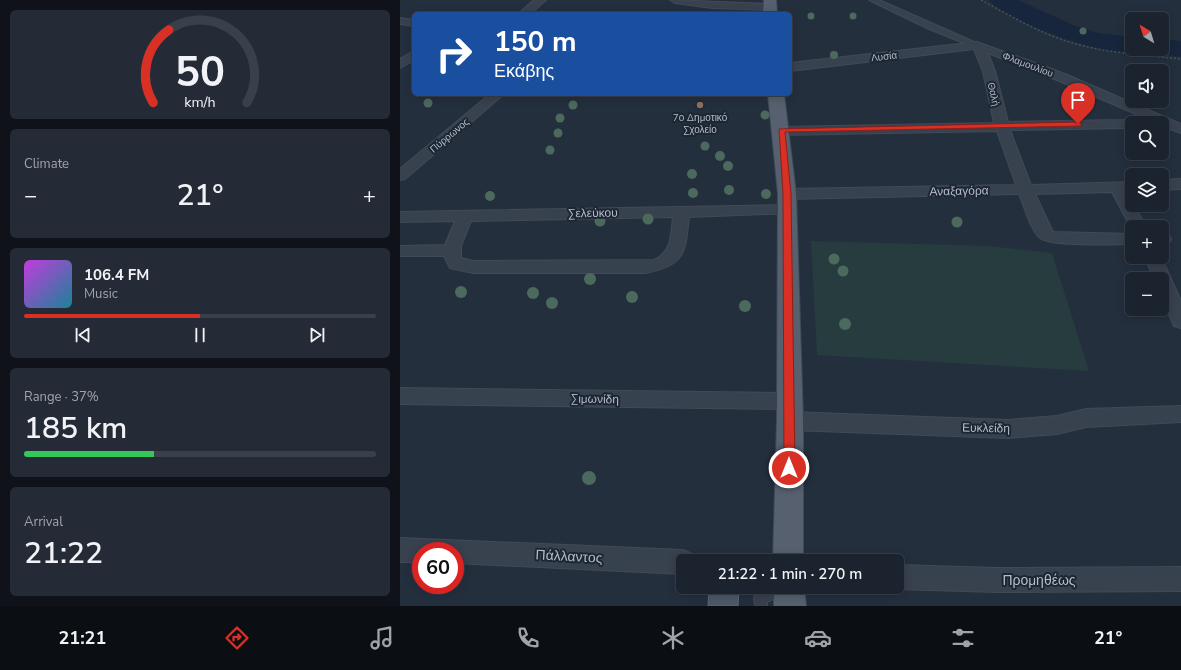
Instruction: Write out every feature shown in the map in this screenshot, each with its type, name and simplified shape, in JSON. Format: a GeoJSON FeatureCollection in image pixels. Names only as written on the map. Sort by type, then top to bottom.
{"type":"FeatureCollection","features":[{"type":"Feature","properties":{"kind":"main road"},"geometry":{"type":"LineString","coordinates":[[776,96],[781,130],[787,202],[790,411],[788,554]]}},
{"type":"Feature","properties":{"kind":"main road"},"geometry":{"type":"LineString","coordinates":[[789,594],[790,606]]}},
{"type":"Feature","properties":{"kind":"street"},"geometry":{"type":"LineString","coordinates":[[526,12],[541,0]]}},
{"type":"Feature","properties":{"kind":"street"},"geometry":{"type":"LineString","coordinates":[[675,0],[731,7],[770,7]]}},
{"type":"Feature","properties":{"kind":"street","name":"Φλαμουλίου"},"geometry":{"type":"LineString","coordinates":[[873,0],[932,27],[1061,77],[1152,116]]}},
{"type":"Feature","properties":{"kind":"street"},"geometry":{"type":"LineString","coordinates":[[400,21],[412,23]]}},
{"type":"Feature","properties":{"kind":"street","name":"Λυσία"},"geometry":{"type":"LineString","coordinates":[[792,67],[977,45]]}},
{"type":"Feature","properties":{"kind":"street","name":"Θαλή"},"geometry":{"type":"LineString","coordinates":[[977,45],[985,55],[1002,125],[1025,190],[1043,232],[1047,236],[1055,238],[1125,239]]}},
{"type":"Feature","properties":{"kind":"street"},"geometry":{"type":"LineString","coordinates":[[400,64],[412,56]]}},
{"type":"Feature","properties":{"kind":"street","name":"Πύρρωνος"},"geometry":{"type":"LineString","coordinates":[[400,176],[496,96]]}},
{"type":"Feature","properties":{"kind":"street"},"geometry":{"type":"LineString","coordinates":[[781,130],[1125,124]]}},
{"type":"Feature","properties":{"kind":"street","name":"Φλαμουλίου"},"geometry":{"type":"LineString","coordinates":[[1169,124],[1181,129]]}},
{"type":"Feature","properties":{"kind":"street"},"geometry":{"type":"LineString","coordinates":[[1169,185],[1181,185]]}},
{"type":"Feature","properties":{"kind":"street","name":"Αναξαγόρα"},"geometry":{"type":"LineString","coordinates":[[787,202],[1025,190],[1125,187]]}},
{"type":"Feature","properties":{"kind":"street","name":"Σελεύκου"},"geometry":{"type":"LineString","coordinates":[[400,217],[682,212],[787,202]]}},
{"type":"Feature","properties":{"kind":"street"},"geometry":{"type":"LineString","coordinates":[[466,215],[451,250],[451,258],[456,264],[473,267],[660,266],[668,261],[676,252],[682,212]]}},
{"type":"Feature","properties":{"kind":"street"},"geometry":{"type":"LineString","coordinates":[[400,251],[451,250]]}},
{"type":"Feature","properties":{"kind":"street"},"geometry":{"type":"LineString","coordinates":[[1155,264],[1181,321]]}},
{"type":"Feature","properties":{"kind":"street","name":"Σιμωνίδη"},"geometry":{"type":"LineString","coordinates":[[400,396],[790,411]]}},
{"type":"Feature","properties":{"kind":"street","name":"Ευκλείδη"},"geometry":{"type":"LineString","coordinates":[[790,411],[1008,429],[1057,425],[1086,418],[1181,414]]}},
{"type":"Feature","properties":{"kind":"street"},"geometry":{"type":"LineString","coordinates":[[400,550],[412,550]]}},
{"type":"Feature","properties":{"kind":"street","name":"Πάλλαντος"},"geometry":{"type":"LineString","coordinates":[[464,551],[676,562]]}},
{"type":"Feature","properties":{"kind":"street","name":"Προμηθέως"},"geometry":{"type":"LineString","coordinates":[[904,577],[997,580],[1181,579]]}},
{"type":"Feature","properties":{"kind":"lane"},"geometry":{"type":"LineString","coordinates":[[761,606],[760,600],[772,594]]}},
{"type":"Feature","properties":{"kind":"path"},"geometry":{"type":"LineString","coordinates":[[981,0],[1041,31],[1066,41],[1113,52],[1181,59]]}},
{"type":"Feature","properties":{"kind":"green space"},"geometry":{"type":"Polygon","coordinates":[[[811,241],[989,246],[1052,253],[1089,371],[817,355],[811,241]]]}},
{"type":"Feature","properties":{"kind":"building"},"geometry":{"type":"Polygon","coordinates":[[[709,594],[739,594],[738,606],[708,606],[709,594]]]}},
{"type":"Feature","properties":{"kind":"waterway"},"geometry":{"type":"LineString","coordinates":[[1001,0],[1032,17],[1080,36],[1125,44]]}},
{"type":"Feature","properties":{"kind":"waterway"},"geometry":{"type":"LineString","coordinates":[[1169,48],[1181,49]]}},
{"type":"Feature","properties":{"kind":"place","name":"7ο Δημοτικό Σχολείο"},"geometry":{"type":"Point","coordinates":[700,105]}},
{"type":"Feature","properties":{"kind":"route"},"geometry":{"type":"LineString","coordinates":[[789,468],[790,401],[787,194],[781,130],[1078,124]]}}]}
